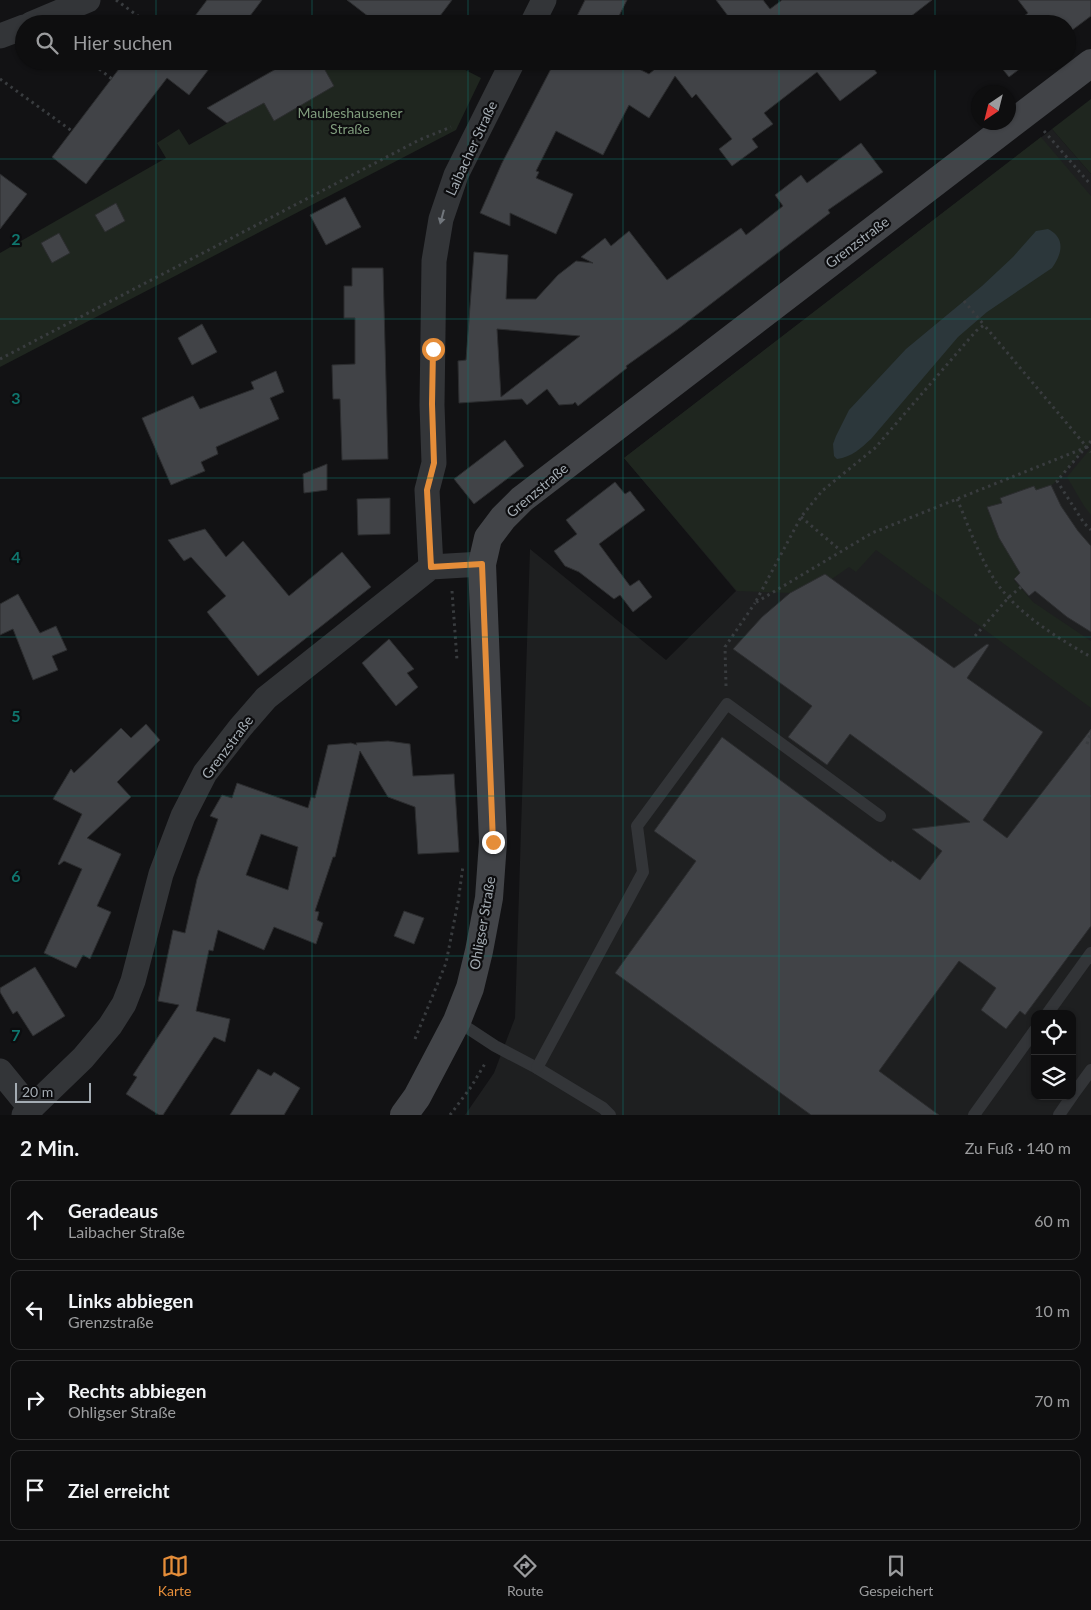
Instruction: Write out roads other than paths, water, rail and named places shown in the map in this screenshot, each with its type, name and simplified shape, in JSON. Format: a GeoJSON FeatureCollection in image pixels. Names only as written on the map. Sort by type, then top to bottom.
{"type":"FeatureCollection","features":[{"type":"Feature","properties":{"kind":"main road","name":"Grenzstraße"},"geometry":{"type":"LineString","coordinates":[[482,564],[488,538],[503,518],[522,499],[1091,63]]}},
{"type":"Feature","properties":{"kind":"main road","name":"Ohligser Straße"},"geometry":{"type":"LineString","coordinates":[[404,1115],[417,1096],[457,1021],[470,988],[489,898],[493,842],[482,564]]}},
{"type":"Feature","properties":{"kind":"street"},"geometry":{"type":"LineString","coordinates":[[52,15],[88,0]]}},
{"type":"Feature","properties":{"kind":"street"},"geometry":{"type":"LineString","coordinates":[[536,15],[544,0]]}},
{"type":"Feature","properties":{"kind":"street"},"geometry":{"type":"LineString","coordinates":[[0,36],[15,30]]}},
{"type":"Feature","properties":{"kind":"street","name":"Laibacher Straße"},"geometry":{"type":"LineString","coordinates":[[440,567],[427,490],[434,463],[432,404],[434,260],[441,219],[456,175],[508,70]]}},
{"type":"Feature","properties":{"kind":"street"},"geometry":{"type":"LineString","coordinates":[[440,567],[482,564]]}},
{"type":"Feature","properties":{"kind":"street","name":"Grenzstraße"},"geometry":{"type":"LineString","coordinates":[[28,1112],[83,1058],[110,1026],[124,1004],[135,975],[161,874],[183,816],[209,768],[266,698],[440,567]]}},
{"type":"Feature","properties":{"kind":"street"},"geometry":{"type":"LineString","coordinates":[[0,1071],[28,1112]]}},
{"type":"Feature","properties":{"kind":"lane"},"geometry":{"type":"LineString","coordinates":[[537,1068],[643,872],[637,826],[727,704],[880,816]]}},
{"type":"Feature","properties":{"kind":"lane"},"geometry":{"type":"LineString","coordinates":[[1050,1010],[1091,952]]}},
{"type":"Feature","properties":{"kind":"lane"},"geometry":{"type":"LineString","coordinates":[[457,1021],[495,1046],[537,1068],[603,1108],[610,1115]]}},
{"type":"Feature","properties":{"kind":"lane"},"geometry":{"type":"LineString","coordinates":[[974,1115],[1031,1036]]}},
{"type":"Feature","properties":{"kind":"lane"},"geometry":{"type":"LineString","coordinates":[[1076,1091],[1091,1070]]}},
{"type":"Feature","properties":{"kind":"lane"},"geometry":{"type":"LineString","coordinates":[[1058,1115],[1069,1100]]}},
{"type":"Feature","properties":{"kind":"park label","name":"Maubeshausener Straße"},"geometry":{"type":"Point","coordinates":[350,120]}}]}
